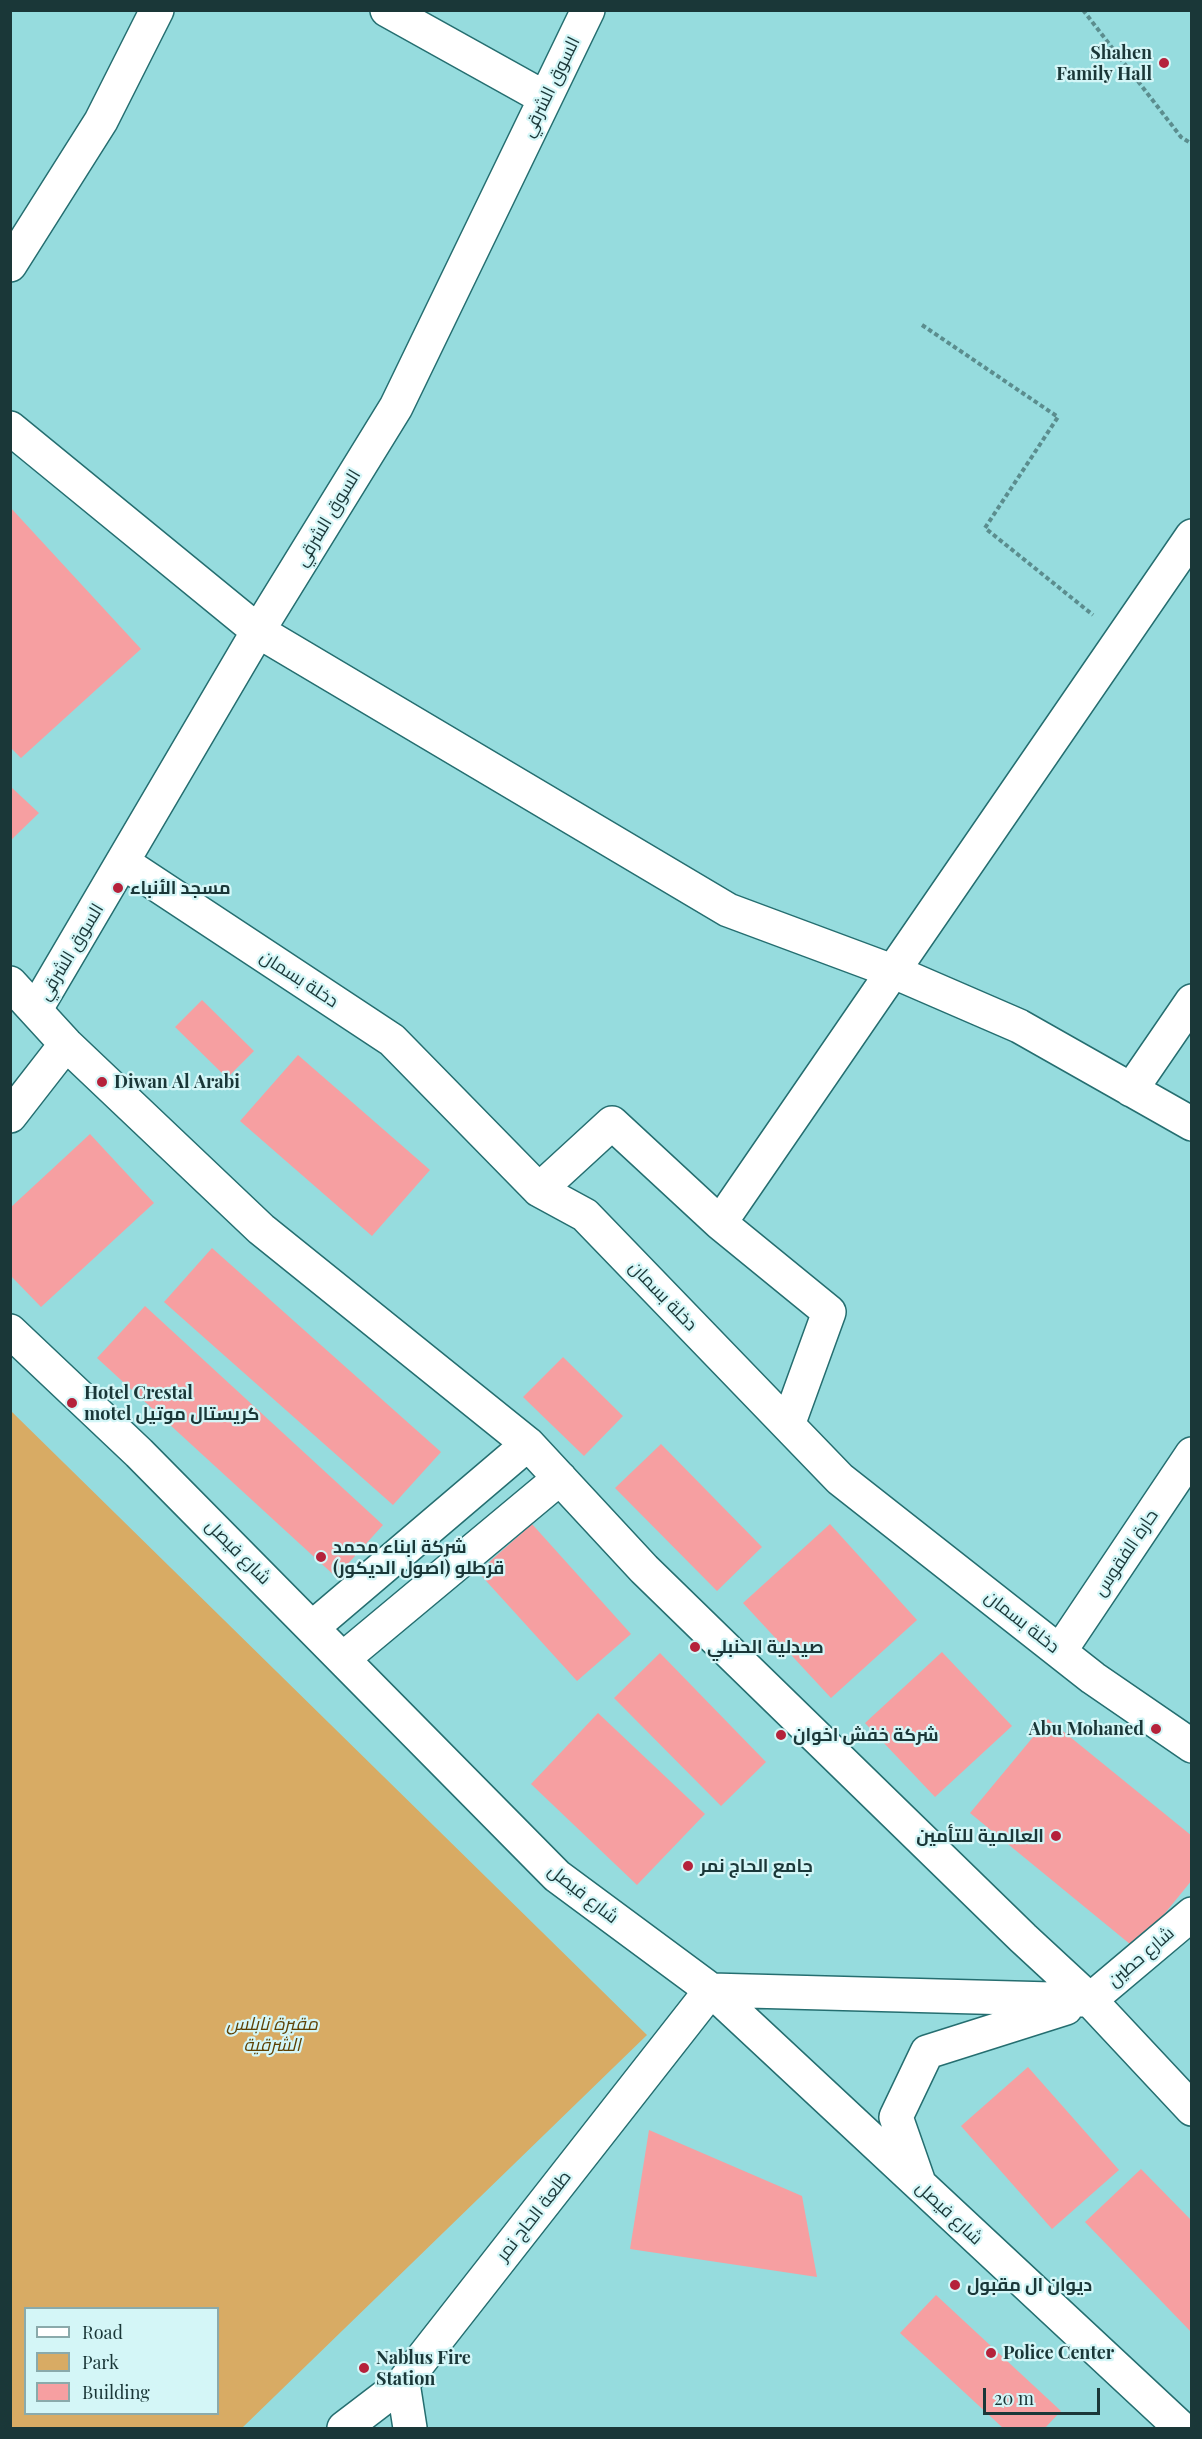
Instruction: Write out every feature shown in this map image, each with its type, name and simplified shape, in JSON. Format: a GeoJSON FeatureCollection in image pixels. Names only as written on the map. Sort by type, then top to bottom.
{"type":"FeatureCollection","features":[{"type":"Feature","properties":{"kind":"street"},"geometry":{"type":"LineString","coordinates":[[10,265],[101,121],[157,10]]}},
{"type":"Feature","properties":{"kind":"street"},"geometry":{"type":"LineString","coordinates":[[387,10],[545,98]]}},
{"type":"Feature","properties":{"kind":"street","name":"السوق الشرقي"},"geometry":{"type":"LineString","coordinates":[[36,1009],[124,863],[258,631],[396,407],[588,10]]}},
{"type":"Feature","properties":{"kind":"street"},"geometry":{"type":"LineString","coordinates":[[10,428],[258,631],[728,910],[892,971],[1019,1026],[1191,1124]]}},
{"type":"Feature","properties":{"kind":"street"},"geometry":{"type":"LineString","coordinates":[[720,1223],[1191,536]]}},
{"type":"Feature","properties":{"kind":"street","name":"دخلة بسمان"},"geometry":{"type":"LineString","coordinates":[[124,863],[392,1040],[538,1190],[585,1215],[840,1479],[1093,1678],[1191,1746]]}},
{"type":"Feature","properties":{"kind":"street"},"geometry":{"type":"LineString","coordinates":[[10,983],[66,1044],[261,1229],[528,1444],[644,1569],[1090,2000],[1191,2109]]}},
{"type":"Feature","properties":{"kind":"street"},"geometry":{"type":"LineString","coordinates":[[1131,1090],[1191,1001]]}},
{"type":"Feature","properties":{"kind":"street"},"geometry":{"type":"LineString","coordinates":[[10,1116],[66,1044]]}},
{"type":"Feature","properties":{"kind":"street"},"geometry":{"type":"LineString","coordinates":[[538,1190],[612,1123],[720,1223],[829,1312],[788,1425]]}},
{"type":"Feature","properties":{"kind":"street","name":"شارع فيصل"},"geometry":{"type":"LineString","coordinates":[[10,1331],[140,1453],[557,1876],[711,1990],[1181,2428]]}},
{"type":"Feature","properties":{"kind":"street"},"geometry":{"type":"LineString","coordinates":[[313,1627],[528,1444]]}},
{"type":"Feature","properties":{"kind":"street","name":"حارة الفقوس"},"geometry":{"type":"LineString","coordinates":[[1060,1652],[1191,1454]]}},
{"type":"Feature","properties":{"kind":"street"},"geometry":{"type":"LineString","coordinates":[[344,1658],[560,1478]]}},
{"type":"Feature","properties":{"kind":"street","name":"شارع حطين"},"geometry":{"type":"LineString","coordinates":[[1090,2000],[1191,1914]]}},
{"type":"Feature","properties":{"kind":"street"},"geometry":{"type":"LineString","coordinates":[[711,1990],[1090,2000]]}},
{"type":"Feature","properties":{"kind":"street","name":"طلعة الحاج نمر"},"geometry":{"type":"LineString","coordinates":[[344,2428],[404,2383],[711,1990]]}},
{"type":"Feature","properties":{"kind":"street"},"geometry":{"type":"LineString","coordinates":[[920,2185],[896,2117],[927,2052],[1090,2000]]}},
{"type":"Feature","properties":{"kind":"street"},"geometry":{"type":"LineString","coordinates":[[404,2383],[410,2428]]}},
{"type":"Feature","properties":{"kind":"path"},"geometry":{"type":"LineString","coordinates":[[1083,10],[1180,137],[1191,144]]}},
{"type":"Feature","properties":{"kind":"path"},"geometry":{"type":"LineString","coordinates":[[922,325],[1058,417],[985,528],[1121,638]]}},
{"type":"Feature","properties":{"kind":"green space","name":"مقبرة نابلس الشرقية"},"geometry":{"type":"Polygon","coordinates":[[[11,1411],[647,2035],[242,2428],[11,2428],[11,1411]]]}},
{"type":"Feature","properties":{"kind":"building"},"geometry":{"type":"Polygon","coordinates":[[[10,507],[141,649],[21,758],[10,747],[10,507]]]}},
{"type":"Feature","properties":{"kind":"building"},"geometry":{"type":"Polygon","coordinates":[[[10,786],[39,813],[10,841],[10,786]]]}},
{"type":"Feature","properties":{"kind":"building"},"geometry":{"type":"Polygon","coordinates":[[[202,1000],[254,1051],[227,1078],[175,1027],[202,1000]]]}},
{"type":"Feature","properties":{"kind":"building"},"geometry":{"type":"Polygon","coordinates":[[[298,1055],[430,1170],[372,1236],[240,1121],[298,1055]]]}},
{"type":"Feature","properties":{"kind":"building"},"geometry":{"type":"Polygon","coordinates":[[[90,1134],[154,1203],[41,1307],[10,1275],[10,1208],[90,1134]]]}},
{"type":"Feature","properties":{"kind":"building"},"geometry":{"type":"Polygon","coordinates":[[[212,1248],[441,1452],[393,1505],[164,1302],[212,1248]]]}},
{"type":"Feature","properties":{"kind":"building"},"geometry":{"type":"Polygon","coordinates":[[[145,1306],[383,1525],[336,1577],[97,1358],[145,1306]]]}},
{"type":"Feature","properties":{"kind":"building"},"geometry":{"type":"Polygon","coordinates":[[[563,1357],[623,1416],[584,1456],[523,1397],[563,1357]]]}},
{"type":"Feature","properties":{"kind":"building"},"geometry":{"type":"Polygon","coordinates":[[[661,1444],[762,1547],[717,1591],[615,1488],[661,1444]]]}},
{"type":"Feature","properties":{"kind":"building"},"geometry":{"type":"Polygon","coordinates":[[[532,1524],[631,1634],[577,1681],[478,1572],[532,1524]]]}},
{"type":"Feature","properties":{"kind":"building"},"geometry":{"type":"Polygon","coordinates":[[[830,1524],[917,1620],[831,1698],[743,1603],[830,1524]]]}},
{"type":"Feature","properties":{"kind":"building"},"geometry":{"type":"Polygon","coordinates":[[[942,1652],[1012,1726],[935,1797],[865,1723],[942,1652]]]}},
{"type":"Feature","properties":{"kind":"building"},"geometry":{"type":"Polygon","coordinates":[[[660,1653],[766,1762],[721,1806],[614,1698],[660,1653]]]}},
{"type":"Feature","properties":{"kind":"building"},"geometry":{"type":"Polygon","coordinates":[[[598,1713],[705,1814],[637,1885],[531,1784],[598,1713]]]}},
{"type":"Feature","properties":{"kind":"building"},"geometry":{"type":"Polygon","coordinates":[[[1048,1719],[1192,1836],[1192,1880],[1136,1949],[970,1813],[1048,1719]]]}},
{"type":"Feature","properties":{"kind":"building"},"geometry":{"type":"Polygon","coordinates":[[[1028,2067],[1119,2170],[1052,2229],[961,2126],[1028,2067]]]}},
{"type":"Feature","properties":{"kind":"building"},"geometry":{"type":"Polygon","coordinates":[[[649,2130],[802,2196],[817,2277],[630,2249],[649,2130]]]}},
{"type":"Feature","properties":{"kind":"building"},"geometry":{"type":"Polygon","coordinates":[[[1141,2169],[1192,2221],[1192,2333],[1085,2222],[1141,2169]]]}},
{"type":"Feature","properties":{"kind":"building"},"geometry":{"type":"Polygon","coordinates":[[[936,2295],[1061,2411],[1045,2428],[1003,2428],[900,2333],[936,2295]]]}},
{"type":"Feature","properties":{"kind":"place","name":"Shahen Family Hall"},"geometry":{"type":"Point","coordinates":[1164,63]}},
{"type":"Feature","properties":{"kind":"place","name":"مسجد الأنباء"},"geometry":{"type":"Point","coordinates":[118,888]}},
{"type":"Feature","properties":{"kind":"place","name":"Diwan Al Arabi"},"geometry":{"type":"Point","coordinates":[102,1082]}},
{"type":"Feature","properties":{"kind":"place","name":"Hotel Crestal motel كريستال موتيل"},"geometry":{"type":"Point","coordinates":[72,1403]}},
{"type":"Feature","properties":{"kind":"place","name":"شركة ابناء محمد قرطلو (اصول الديكور)"},"geometry":{"type":"Point","coordinates":[321,1557]}},
{"type":"Feature","properties":{"kind":"place","name":"صيدلية الحنبلي"},"geometry":{"type":"Point","coordinates":[695,1647]}},
{"type":"Feature","properties":{"kind":"place","name":"Abu Mohaned"},"geometry":{"type":"Point","coordinates":[1156,1729]}},
{"type":"Feature","properties":{"kind":"place","name":"شركة خفش اخوان"},"geometry":{"type":"Point","coordinates":[781,1735]}},
{"type":"Feature","properties":{"kind":"place","name":"العالمية للتأمين"},"geometry":{"type":"Point","coordinates":[1056,1836]}},
{"type":"Feature","properties":{"kind":"place","name":"جامع الحاج نمر"},"geometry":{"type":"Point","coordinates":[688,1866]}},
{"type":"Feature","properties":{"kind":"place","name":"ديوان ال مقبول"},"geometry":{"type":"Point","coordinates":[955,2285]}},
{"type":"Feature","properties":{"kind":"place","name":"Police Center"},"geometry":{"type":"Point","coordinates":[991,2353]}},
{"type":"Feature","properties":{"kind":"place","name":"Nablus Fire Station"},"geometry":{"type":"Point","coordinates":[364,2368]}}]}
